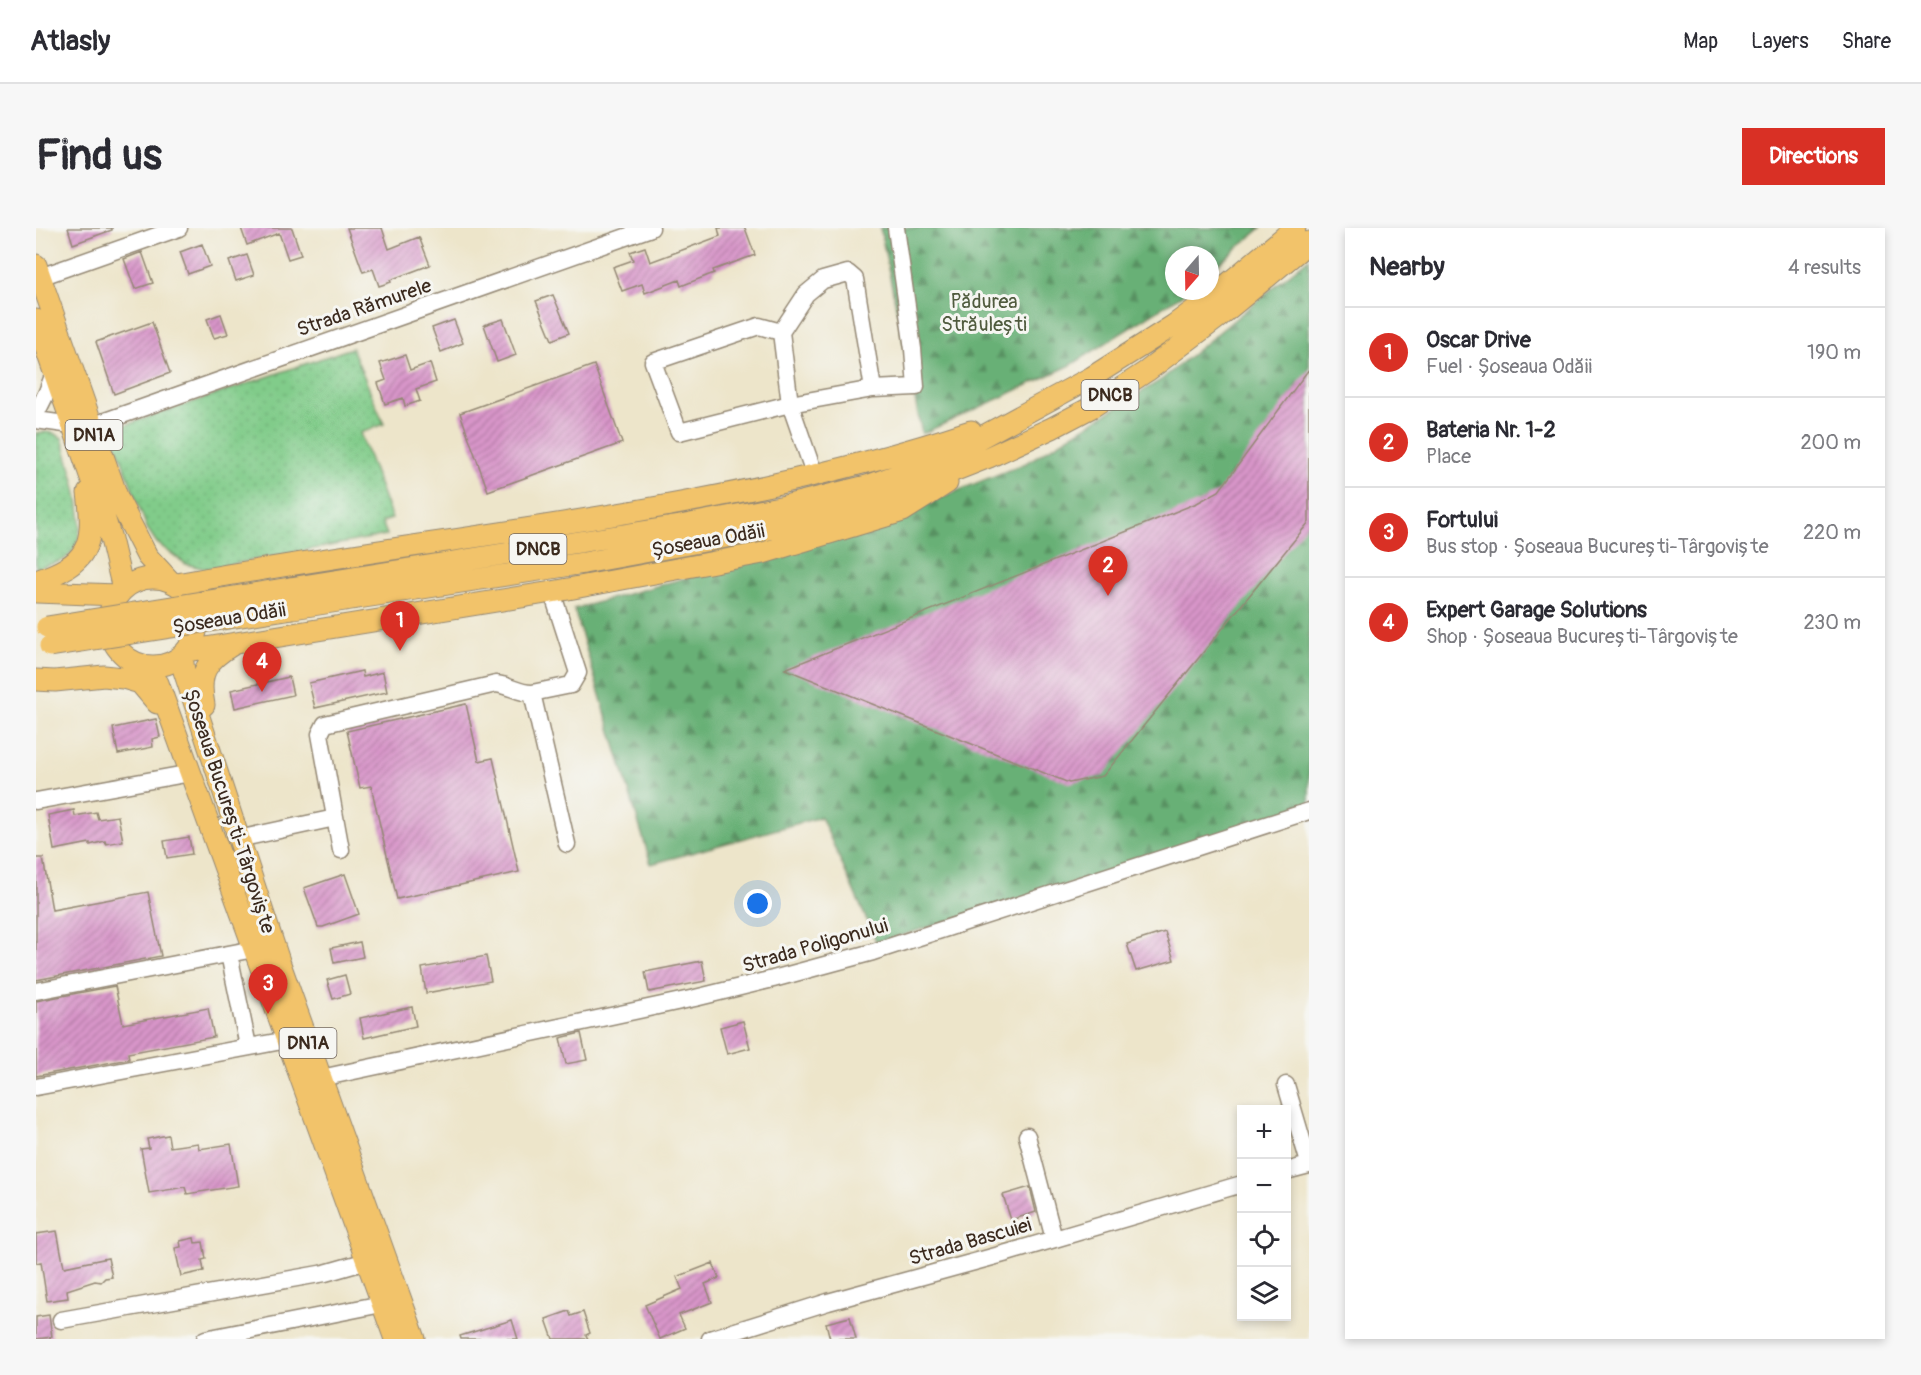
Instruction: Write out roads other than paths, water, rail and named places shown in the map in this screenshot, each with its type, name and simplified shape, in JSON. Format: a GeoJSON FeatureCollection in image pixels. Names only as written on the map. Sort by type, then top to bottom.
{"type":"FeatureCollection","features":[{"type":"Feature","properties":{"kind":"main road","name":"Șoseaua Odăii"},"geometry":{"type":"LineString","coordinates":[[42,637],[292,598],[809,501],[867,486],[941,459],[1092,377],[1174,325],[1212,297],[1295,228]]}},
{"type":"Feature","properties":{"kind":"main road","name":"Șoseaua Odăii"},"geometry":{"type":"LineString","coordinates":[[292,598],[584,562],[775,528],[859,508],[989,457],[1092,407],[1147,371],[1220,316],[1309,242]]}},
{"type":"Feature","properties":{"kind":"main road","name":"DN1A"},"geometry":{"type":"LineString","coordinates":[[38,271],[82,425],[82,451],[111,540],[120,592],[108,616],[111,638],[124,656],[139,664]]}},
{"type":"Feature","properties":{"kind":"main road","name":"DN1A"},"geometry":{"type":"LineString","coordinates":[[36,321],[47,366],[82,425],[147,556],[186,593],[193,603],[197,615],[197,628],[193,640],[184,653]]}},
{"type":"Feature","properties":{"kind":"main road"},"geometry":{"type":"LineString","coordinates":[[36,592],[120,592],[133,582],[145,578],[158,578],[173,583],[581,520],[815,476],[911,451],[1020,415]]}},
{"type":"Feature","properties":{"kind":"main road"},"geometry":{"type":"LineString","coordinates":[[36,581],[61,572],[73,564],[83,555],[88,543],[90,507],[82,451]]}},
{"type":"Feature","properties":{"kind":"main road"},"geometry":{"type":"LineString","coordinates":[[36,679],[139,664],[152,666],[168,664],[184,653],[235,643],[552,592],[763,553],[903,511],[989,457]]}},
{"type":"Feature","properties":{"kind":"main road"},"geometry":{"type":"LineString","coordinates":[[208,745],[201,678],[207,665],[235,643]]}},
{"type":"Feature","properties":{"kind":"main road","name":"Șoseaua București-Târgoviște"},"geometry":{"type":"LineString","coordinates":[[184,653],[184,671],[280,964],[415,1339]]}},
{"type":"Feature","properties":{"kind":"main road","name":"Șoseaua București-Târgoviște"},"geometry":{"type":"LineString","coordinates":[[139,664],[158,683],[395,1339]]}},
{"type":"Feature","properties":{"kind":"main road"},"geometry":{"type":"LineString","coordinates":[[36,679],[55,681],[104,676],[140,683],[155,700],[190,768]]}},
{"type":"Feature","properties":{"kind":"street"},"geometry":{"type":"LineString","coordinates":[[38,271],[178,228]]}},
{"type":"Feature","properties":{"kind":"street","name":"Strada Rămurele"},"geometry":{"type":"LineString","coordinates":[[82,425],[651,228]]}},
{"type":"Feature","properties":{"kind":"street"},"geometry":{"type":"LineString","coordinates":[[781,332],[759,326],[653,362],[678,432],[790,404],[873,389],[916,387],[896,228]]}},
{"type":"Feature","properties":{"kind":"street"},"geometry":{"type":"LineString","coordinates":[[815,476],[790,404],[781,332],[806,294],[822,280],[848,273],[855,279],[873,389]]}},
{"type":"Feature","properties":{"kind":"street"},"geometry":{"type":"LineString","coordinates":[[36,414],[47,392],[47,366]]}},
{"type":"Feature","properties":{"kind":"street"},"geometry":{"type":"LineString","coordinates":[[36,420],[82,425]]}},
{"type":"Feature","properties":{"kind":"street"},"geometry":{"type":"LineString","coordinates":[[341,850],[320,734],[325,724],[496,684],[510,686],[520,693],[532,693],[571,685],[578,673],[552,592]]}},
{"type":"Feature","properties":{"kind":"street"},"geometry":{"type":"LineString","coordinates":[[532,693],[567,844]]}},
{"type":"Feature","properties":{"kind":"street"},"geometry":{"type":"LineString","coordinates":[[36,801],[190,768]]}},
{"type":"Feature","properties":{"kind":"street","name":"Strada Poligonului"},"geometry":{"type":"LineString","coordinates":[[321,1078],[694,998],[873,952],[1309,810]]}},
{"type":"Feature","properties":{"kind":"street"},"geometry":{"type":"LineString","coordinates":[[238,839],[335,818]]}},
{"type":"Feature","properties":{"kind":"street"},"geometry":{"type":"LineString","coordinates":[[36,991],[254,949]]}},
{"type":"Feature","properties":{"kind":"street"},"geometry":{"type":"LineString","coordinates":[[229,954],[248,1046]]}},
{"type":"Feature","properties":{"kind":"street"},"geometry":{"type":"LineString","coordinates":[[36,1087],[287,1040]]}},
{"type":"Feature","properties":{"kind":"street"},"geometry":{"type":"LineString","coordinates":[[1286,1085],[1309,1164],[1291,1171]]}},
{"type":"Feature","properties":{"kind":"street"},"geometry":{"type":"LineString","coordinates":[[1027,1136],[1054,1239]]}},
{"type":"Feature","properties":{"kind":"street","name":"Strada Bascuiei"},"geometry":{"type":"LineString","coordinates":[[710,1339],[828,1302],[1237,1185]]}},
{"type":"Feature","properties":{"kind":"street"},"geometry":{"type":"LineString","coordinates":[[61,1320],[325,1273],[367,1261]]}},
{"type":"Feature","properties":{"kind":"street"},"geometry":{"type":"LineString","coordinates":[[205,1339],[382,1304]]}},
{"type":"Feature","properties":{"kind":"place","name":"Bateria Nr. 1-2"},"geometry":{"type":"Point","coordinates":[1108,596]}},
{"type":"Feature","properties":{"kind":"place","name":"Oscar Drive"},"geometry":{"type":"Point","coordinates":[400,651]}},
{"type":"Feature","properties":{"kind":"place","name":"Expert Garage Solutions"},"geometry":{"type":"Point","coordinates":[262,692]}},
{"type":"Feature","properties":{"kind":"place","name":"Fortului"},"geometry":{"type":"Point","coordinates":[268,1014]}},
{"type":"Feature","properties":{"kind":"park label","name":"Pădurea Străulești"},"geometry":{"type":"Point","coordinates":[984,312]}}]}
